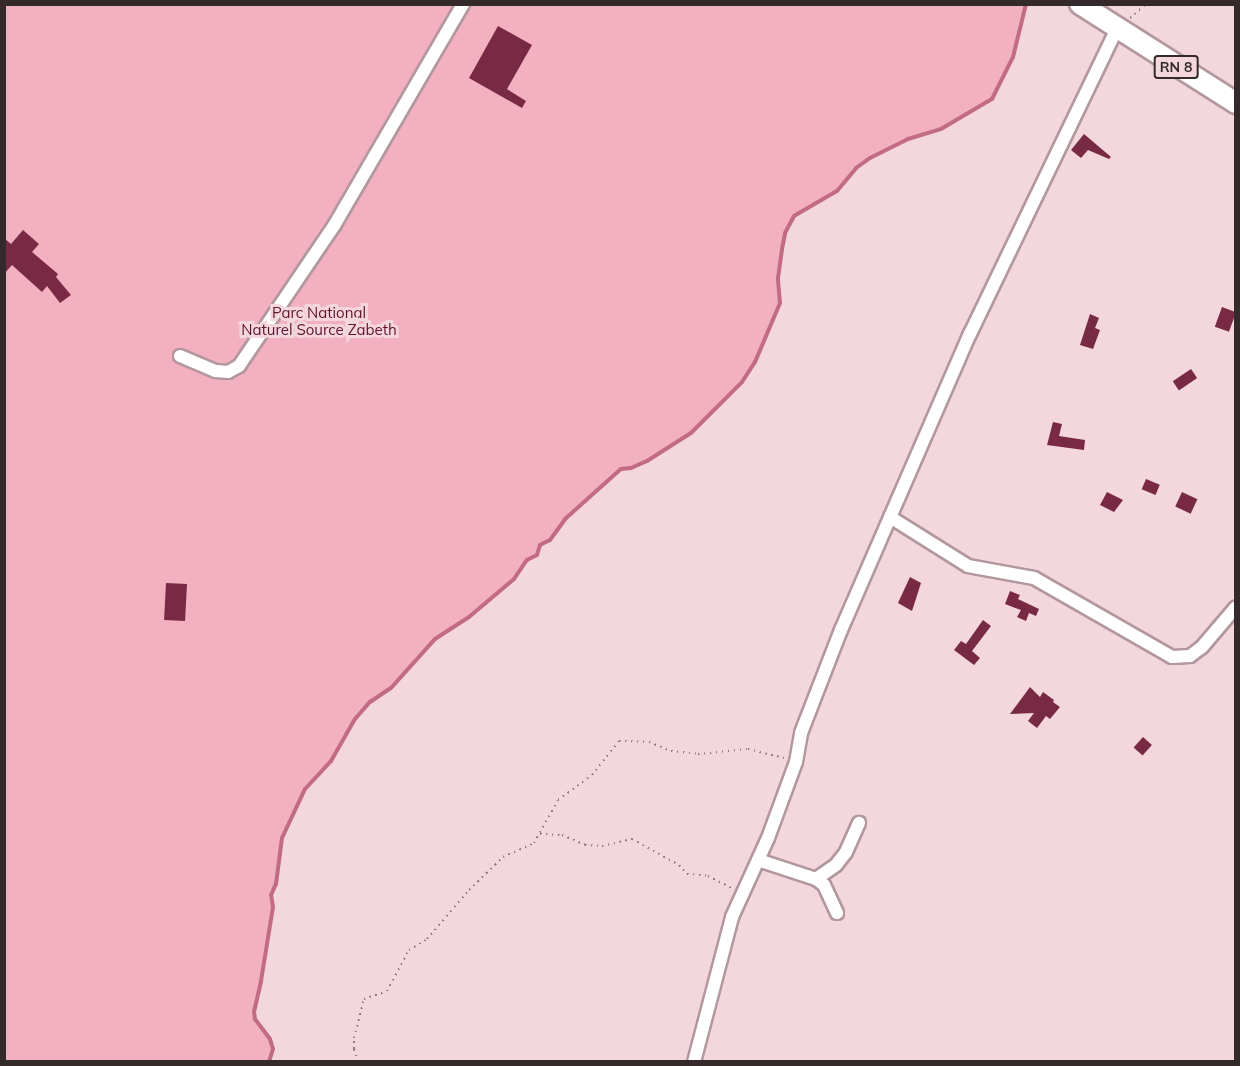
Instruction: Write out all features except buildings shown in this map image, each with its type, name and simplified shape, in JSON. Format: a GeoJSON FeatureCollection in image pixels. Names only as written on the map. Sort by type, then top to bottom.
{"type":"FeatureCollection","features":[{"type":"Feature","properties":{"kind":"main road","name":"RN 8"},"geometry":{"type":"LineString","coordinates":[[1080,4],[1116,30],[1236,104]]}},
{"type":"Feature","properties":{"kind":"street"},"geometry":{"type":"LineString","coordinates":[[180,356],[216,371],[228,372],[239,366],[335,224],[463,4]]}},
{"type":"Feature","properties":{"kind":"street"},"geometry":{"type":"LineString","coordinates":[[694,1062],[732,917],[758,861],[795,762],[801,733],[841,630],[970,334],[1116,30]]}},
{"type":"Feature","properties":{"kind":"street"},"geometry":{"type":"LineString","coordinates":[[890,517],[968,566],[1034,578],[1172,657],[1190,656],[1203,646],[1236,607]]}},
{"type":"Feature","properties":{"kind":"street"},"geometry":{"type":"LineString","coordinates":[[816,879],[836,865],[846,852],[859,823]]}},
{"type":"Feature","properties":{"kind":"street"},"geometry":{"type":"LineString","coordinates":[[758,861],[816,879],[824,885],[837,913]]}},
{"type":"Feature","properties":{"kind":"path"},"geometry":{"type":"LineString","coordinates":[[335,1062],[358,1061],[354,1049],[354,1038],[364,999],[387,991],[409,950],[428,939],[469,890],[503,856],[534,843],[558,800],[592,775],[619,741],[649,742],[671,751],[698,754],[748,749],[762,750],[795,762]]}},
{"type":"Feature","properties":{"kind":"path"},"geometry":{"type":"LineString","coordinates":[[540,834],[562,835],[585,844],[603,846],[632,839],[679,865],[687,874],[715,879],[742,896]]}},
{"type":"Feature","properties":{"kind":"green space","name":"Parc National Naturel Source Zabeth"},"geometry":{"type":"Polygon","coordinates":[[[5,5],[1026,5],[1013,57],[992,99],[941,129],[908,139],[870,158],[856,168],[837,191],[794,216],[785,233],[782,250],[778,278],[780,303],[755,362],[742,382],[691,433],[647,461],[631,468],[624,467],[617,473],[565,519],[550,540],[540,545],[537,555],[527,560],[514,579],[469,617],[435,639],[391,688],[370,702],[355,719],[331,761],[305,789],[282,838],[276,884],[271,895],[273,907],[254,1012],[255,1019],[270,1039],[273,1049],[269,1061],[5,1062],[5,5]]]}},
{"type":"Feature","properties":{"kind":"waterway"},"geometry":{"type":"LineString","coordinates":[[269,1062],[273,1049],[270,1039],[255,1019],[254,1012],[273,907],[271,895],[276,884],[282,838],[305,789],[331,761],[355,719],[370,702],[391,688],[435,639],[469,617],[514,579],[527,560],[537,555],[540,545],[550,540],[565,519],[621,469],[631,468],[647,461],[691,433],[742,382],[755,362],[780,303],[778,278],[782,249],[785,233],[794,216],[837,191],[856,168],[870,158],[908,139],[941,129],[992,99],[1013,57],[1026,4]]}}]}
